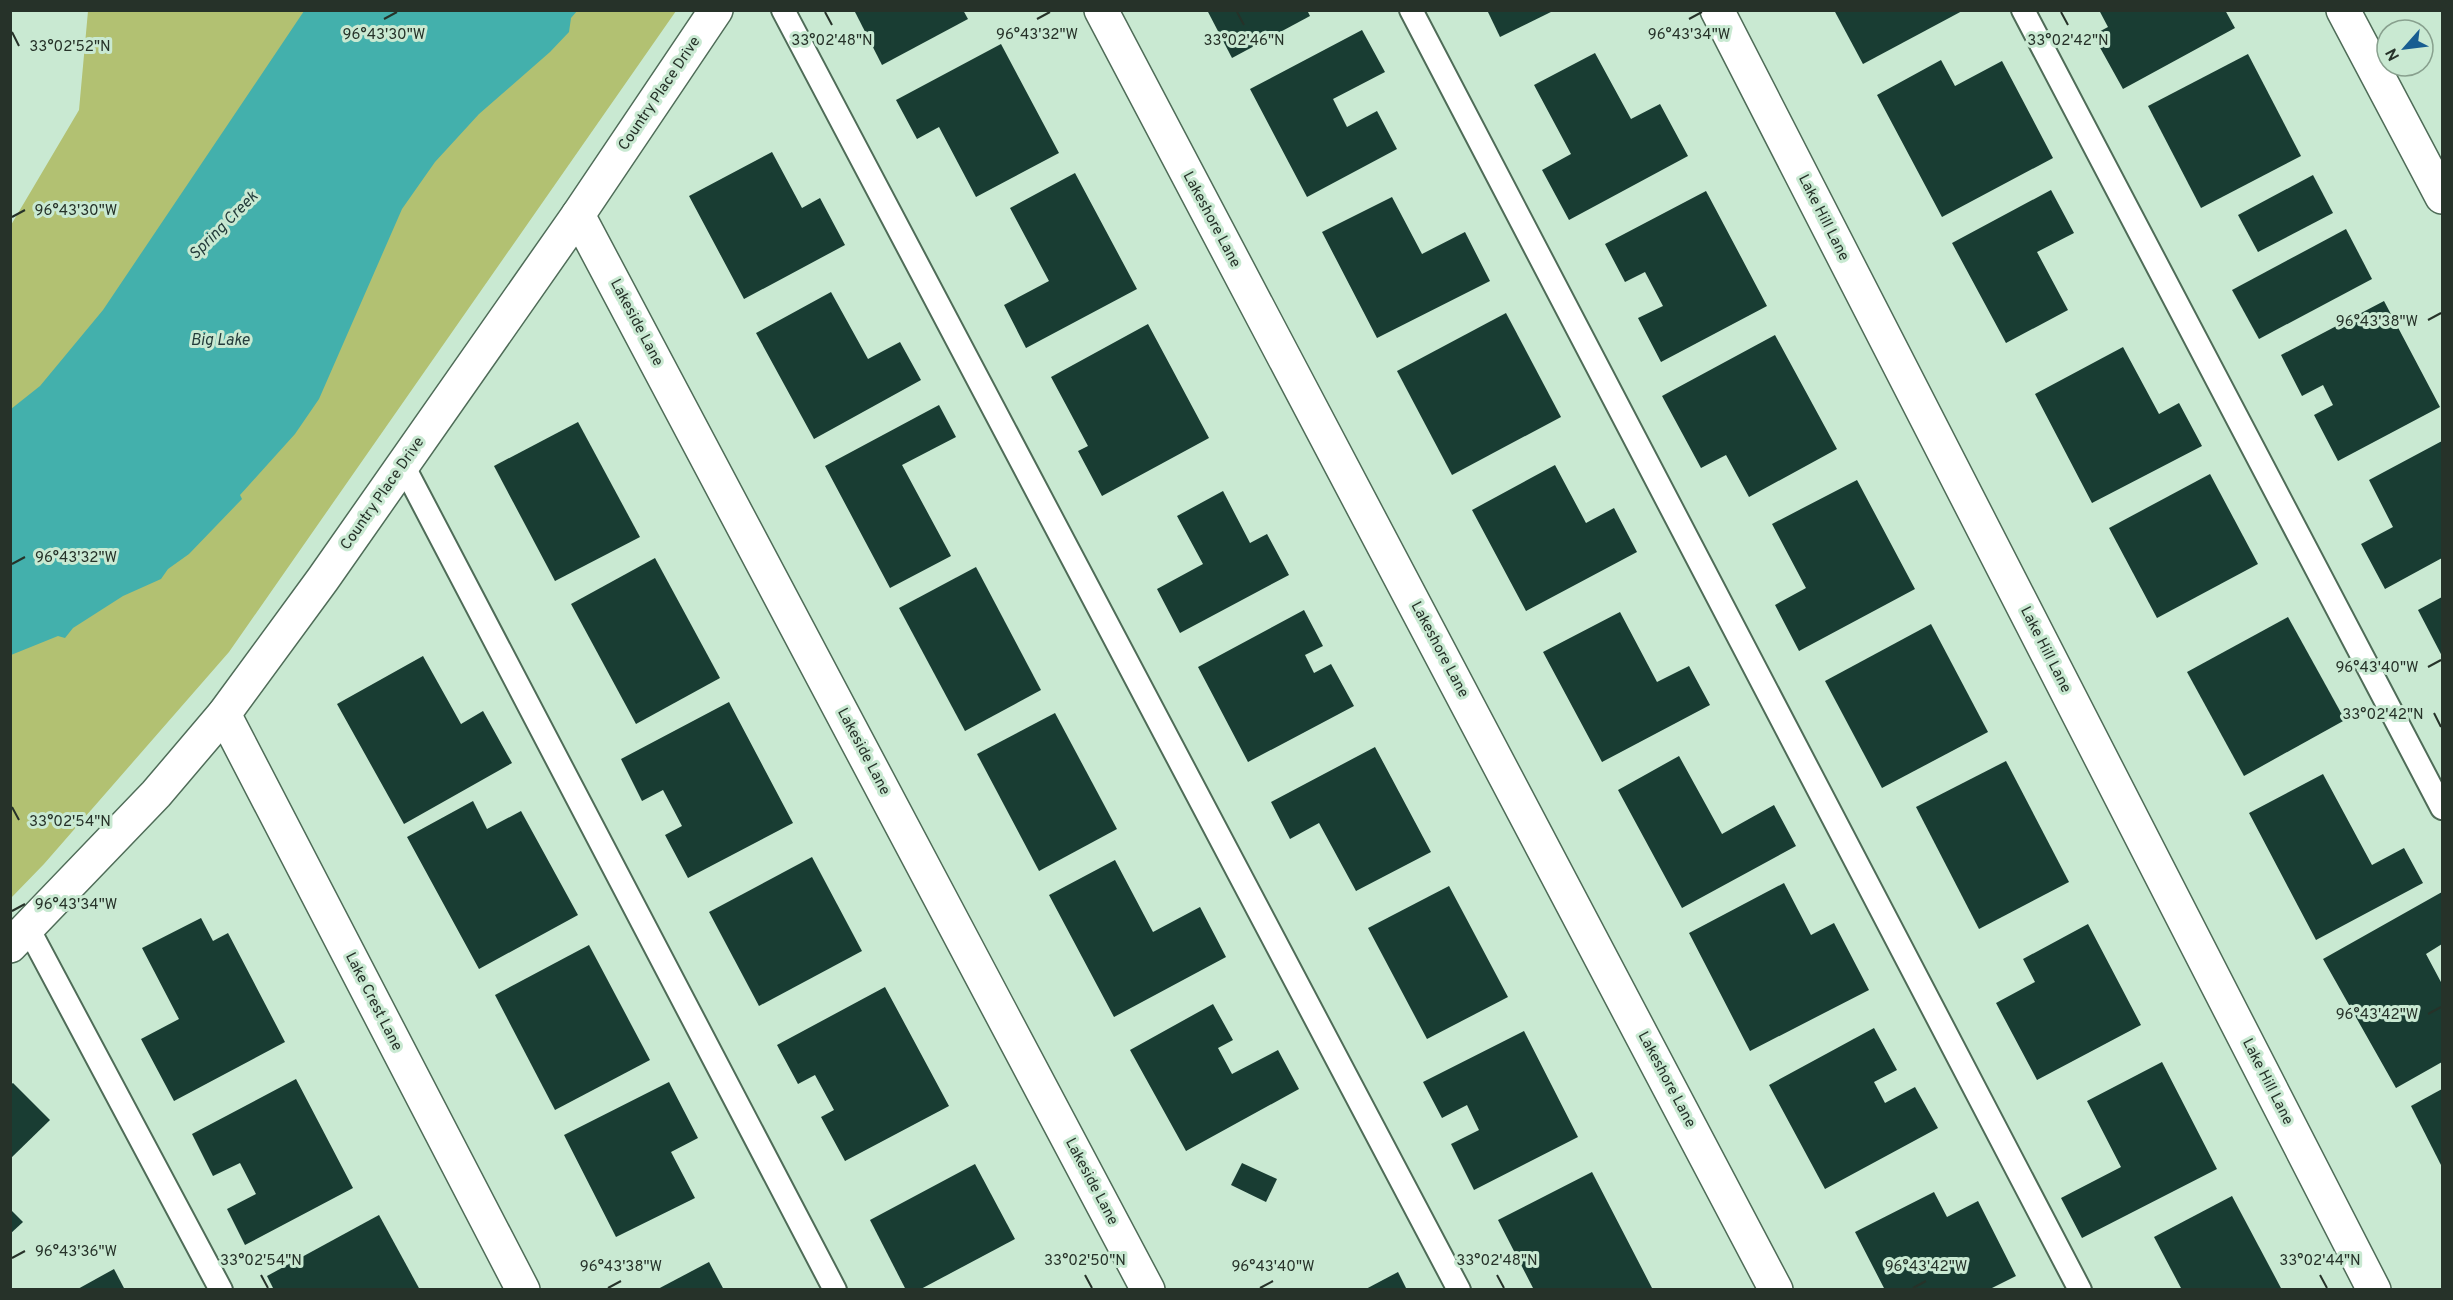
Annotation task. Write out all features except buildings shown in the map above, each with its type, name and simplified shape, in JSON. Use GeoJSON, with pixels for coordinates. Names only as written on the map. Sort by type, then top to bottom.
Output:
{"type":"FeatureCollection","features":[{"type":"Feature","properties":{"kind":"street","name":"Country Place Drive"},"geometry":{"type":"LineString","coordinates":[[20,937],[156,794],[224,714],[403,465],[578,215],[716,10]]}},
{"type":"Feature","properties":{"kind":"street","name":"Lakeshore Lane"},"geometry":{"type":"LineString","coordinates":[[1101,10],[1776,1290]]}},
{"type":"Feature","properties":{"kind":"street","name":"Lake Hill Lane"},"geometry":{"type":"LineString","coordinates":[[1717,10],[2374,1290]]}},
{"type":"Feature","properties":{"kind":"street"},"geometry":{"type":"LineString","coordinates":[[2343,10],[2442,197]]}},
{"type":"Feature","properties":{"kind":"street","name":"Lakeside Lane"},"geometry":{"type":"LineString","coordinates":[[578,215],[1148,1290]]}},
{"type":"Feature","properties":{"kind":"street","name":"Lake Crest Lane"},"geometry":{"type":"LineString","coordinates":[[224,714],[523,1290]]}},
{"type":"Feature","properties":{"kind":"lane"},"geometry":{"type":"LineString","coordinates":[[783,10],[1459,1290]]}},
{"type":"Feature","properties":{"kind":"lane"},"geometry":{"type":"LineString","coordinates":[[1411,10],[2080,1290]]}},
{"type":"Feature","properties":{"kind":"lane"},"geometry":{"type":"LineString","coordinates":[[2023,10],[2442,808]]}},
{"type":"Feature","properties":{"kind":"lane"},"geometry":{"type":"LineString","coordinates":[[403,465],[835,1290]]}},
{"type":"Feature","properties":{"kind":"lane"},"geometry":{"type":"LineString","coordinates":[[20,937],[221,1290]]}},
{"type":"Feature","properties":{"kind":"green space"},"geometry":{"type":"Polygon","coordinates":[[[88,11],[676,11],[229,652],[44,864],[11,898],[11,225],[79,110],[88,11]]]}},
{"type":"Feature","properties":{"kind":"water","name":"Big Lake"},"geometry":{"type":"Polygon","coordinates":[[[304,11],[577,11],[571,18],[569,32],[550,52],[479,114],[435,162],[402,209],[319,399],[295,434],[240,495],[242,499],[189,554],[168,569],[161,579],[123,596],[73,628],[65,638],[58,636],[11,655],[11,409],[40,386],[103,310],[304,11]]]}},
{"type":"Feature","properties":{"kind":"water label","name":"Spring Creek"},"geometry":{"type":"Point","coordinates":[224,226]}}]}
